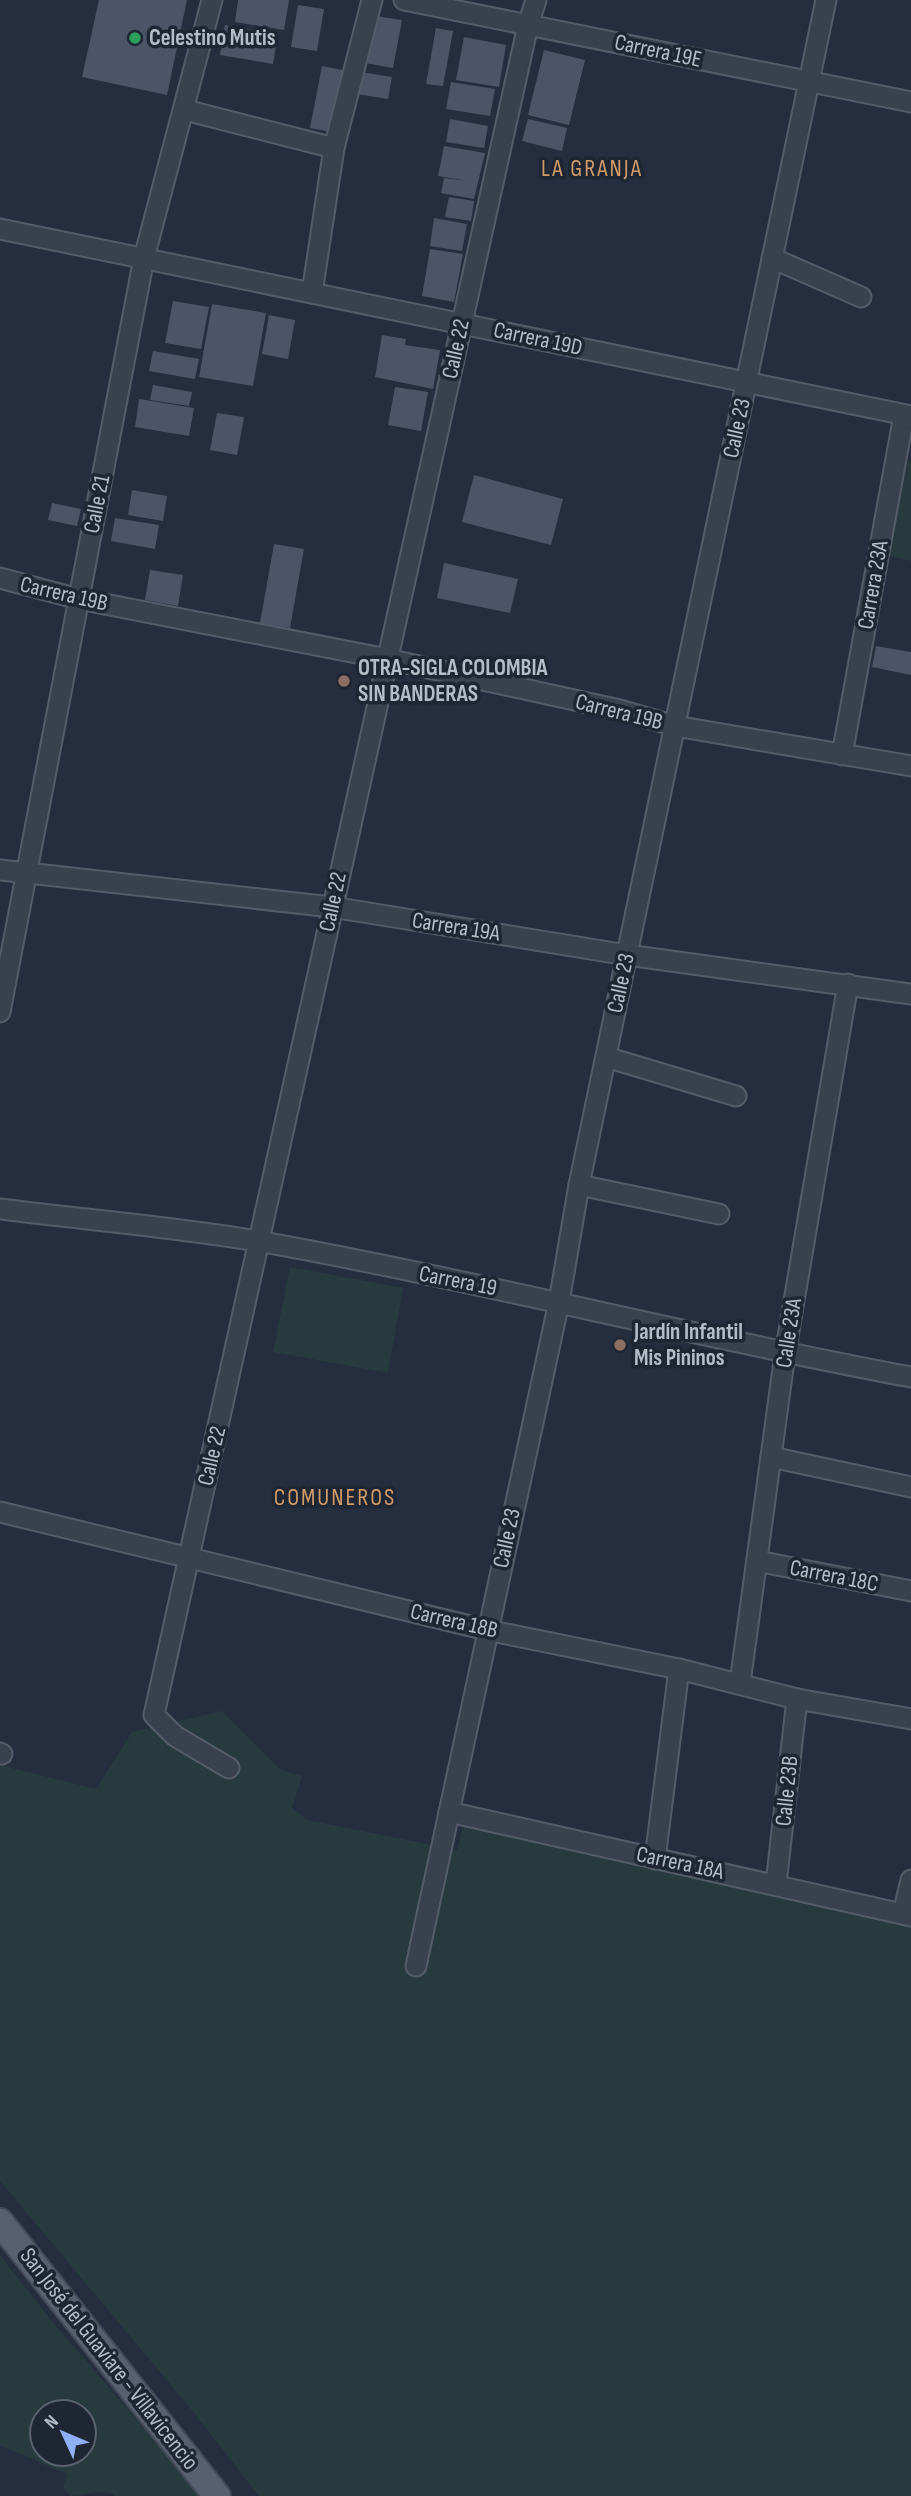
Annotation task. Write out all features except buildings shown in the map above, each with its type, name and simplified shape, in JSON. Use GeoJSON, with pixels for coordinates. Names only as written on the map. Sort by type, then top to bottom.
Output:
{"type":"FeatureCollection","features":[{"type":"Feature","properties":{"kind":"main road","name":"San José del Guaviare - Villavicencio"},"geometry":{"type":"LineString","coordinates":[[0,2222],[218,2496]]}},
{"type":"Feature","properties":{"kind":"street","name":"Calle 21"},"geometry":{"type":"LineString","coordinates":[[0,1012],[144,258],[212,0]]}},
{"type":"Feature","properties":{"kind":"street"},"geometry":{"type":"LineString","coordinates":[[312,293],[334,148],[372,0]]}},
{"type":"Feature","properties":{"kind":"street","name":"Carrera 19E"},"geometry":{"type":"LineString","coordinates":[[404,0],[911,102]]}},
{"type":"Feature","properties":{"kind":"street","name":"Calle 22"},"geometry":{"type":"LineString","coordinates":[[229,1768],[175,1736],[154,1715],[261,1242],[461,324],[528,24],[536,0]]}},
{"type":"Feature","properties":{"kind":"street","name":"Calle 23"},"geometry":{"type":"LineString","coordinates":[[416,1966],[559,1301],[579,1185],[826,0]]}},
{"type":"Feature","properties":{"kind":"street"},"geometry":{"type":"LineString","coordinates":[[184,110],[334,148]]}},
{"type":"Feature","properties":{"kind":"street","name":"Carrera 19D"},"geometry":{"type":"LineString","coordinates":[[0,229],[907,416]]}},
{"type":"Feature","properties":{"kind":"street"},"geometry":{"type":"LineString","coordinates":[[772,258],[861,297]]}},
{"type":"Feature","properties":{"kind":"street","name":"Carrera 23A"},"geometry":{"type":"LineString","coordinates":[[842,755],[907,416]]}},
{"type":"Feature","properties":{"kind":"street","name":"Carrera 19B"},"geometry":{"type":"LineString","coordinates":[[0,578],[79,598],[387,659],[620,710],[675,726],[911,766]]}},
{"type":"Feature","properties":{"kind":"street","name":"Carrera 19A"},"geometry":{"type":"LineString","coordinates":[[0,870],[332,907],[627,955],[911,994]]}},
{"type":"Feature","properties":{"kind":"street","name":"Calle 23A"},"geometry":{"type":"LineString","coordinates":[[740,1683],[785,1354],[848,984]]}},
{"type":"Feature","properties":{"kind":"street"},"geometry":{"type":"LineString","coordinates":[[606,1058],[736,1096]]}},
{"type":"Feature","properties":{"kind":"street"},"geometry":{"type":"LineString","coordinates":[[579,1185],[719,1214]]}},
{"type":"Feature","properties":{"kind":"street","name":"Carrera 19"},"geometry":{"type":"LineString","coordinates":[[0,1209],[261,1242],[559,1301],[785,1354],[911,1377]]}},
{"type":"Feature","properties":{"kind":"street"},"geometry":{"type":"LineString","coordinates":[[771,1457],[911,1487]]}},
{"type":"Feature","properties":{"kind":"street","name":"Carrera 18B"},"geometry":{"type":"LineString","coordinates":[[0,1512],[487,1630],[679,1669],[797,1699],[911,1719]]}},
{"type":"Feature","properties":{"kind":"street","name":"Carrera 18C"},"geometry":{"type":"LineString","coordinates":[[757,1561],[911,1591]]}},
{"type":"Feature","properties":{"kind":"street"},"geometry":{"type":"LineString","coordinates":[[655,1858],[679,1669]]}},
{"type":"Feature","properties":{"kind":"street","name":"Calle 23B"},"geometry":{"type":"LineString","coordinates":[[776,1884],[797,1699]]}},
{"type":"Feature","properties":{"kind":"street","name":"Carrera 18A"},"geometry":{"type":"LineString","coordinates":[[449,1812],[907,1915]]}},
{"type":"Feature","properties":{"kind":"street"},"geometry":{"type":"LineString","coordinates":[[907,1915],[911,1880]]}},
{"type":"Feature","properties":{"kind":"green space"},"geometry":{"type":"Polygon","coordinates":[[[908,462],[911,462],[911,561],[889,556],[908,462]]]}},
{"type":"Feature","properties":{"kind":"green space"},"geometry":{"type":"Polygon","coordinates":[[[290,1267],[403,1288],[388,1373],[273,1352],[290,1267]]]}},
{"type":"Feature","properties":{"kind":"green space"},"geometry":{"type":"Polygon","coordinates":[[[222,1711],[281,1770],[302,1776],[292,1808],[307,1820],[457,1850],[465,1820],[911,1919],[911,2496],[259,2496],[187,2404],[0,2181],[0,1765],[96,1789],[132,1732],[222,1711]]]}},
{"type":"Feature","properties":{"kind":"green space"},"geometry":{"type":"Polygon","coordinates":[[[0,2255],[56,2326],[202,2496],[116,2496],[100,2492],[71,2496],[63,2488],[67,2474],[53,2468],[98,2468],[98,2398],[28,2398],[28,2457],[0,2445],[0,2255]]]}},
{"type":"Feature","properties":{"kind":"place","name":"Celestino Mutis"},"geometry":{"type":"Point","coordinates":[135,38]}},
{"type":"Feature","properties":{"kind":"place","name":"OTRA-SIGLA COLOMBIA SIN BANDERAS"},"geometry":{"type":"Point","coordinates":[344,681]}},
{"type":"Feature","properties":{"kind":"place","name":"Jardín Infantil Mis Pininos"},"geometry":{"type":"Point","coordinates":[620,1345]}},
{"type":"Feature","properties":{"kind":"district","name":"LA GRANJA"},"geometry":{"type":"Point","coordinates":[592,168]}},
{"type":"Feature","properties":{"kind":"district","name":"COMUNEROS"},"geometry":{"type":"Point","coordinates":[335,1497]}}]}
